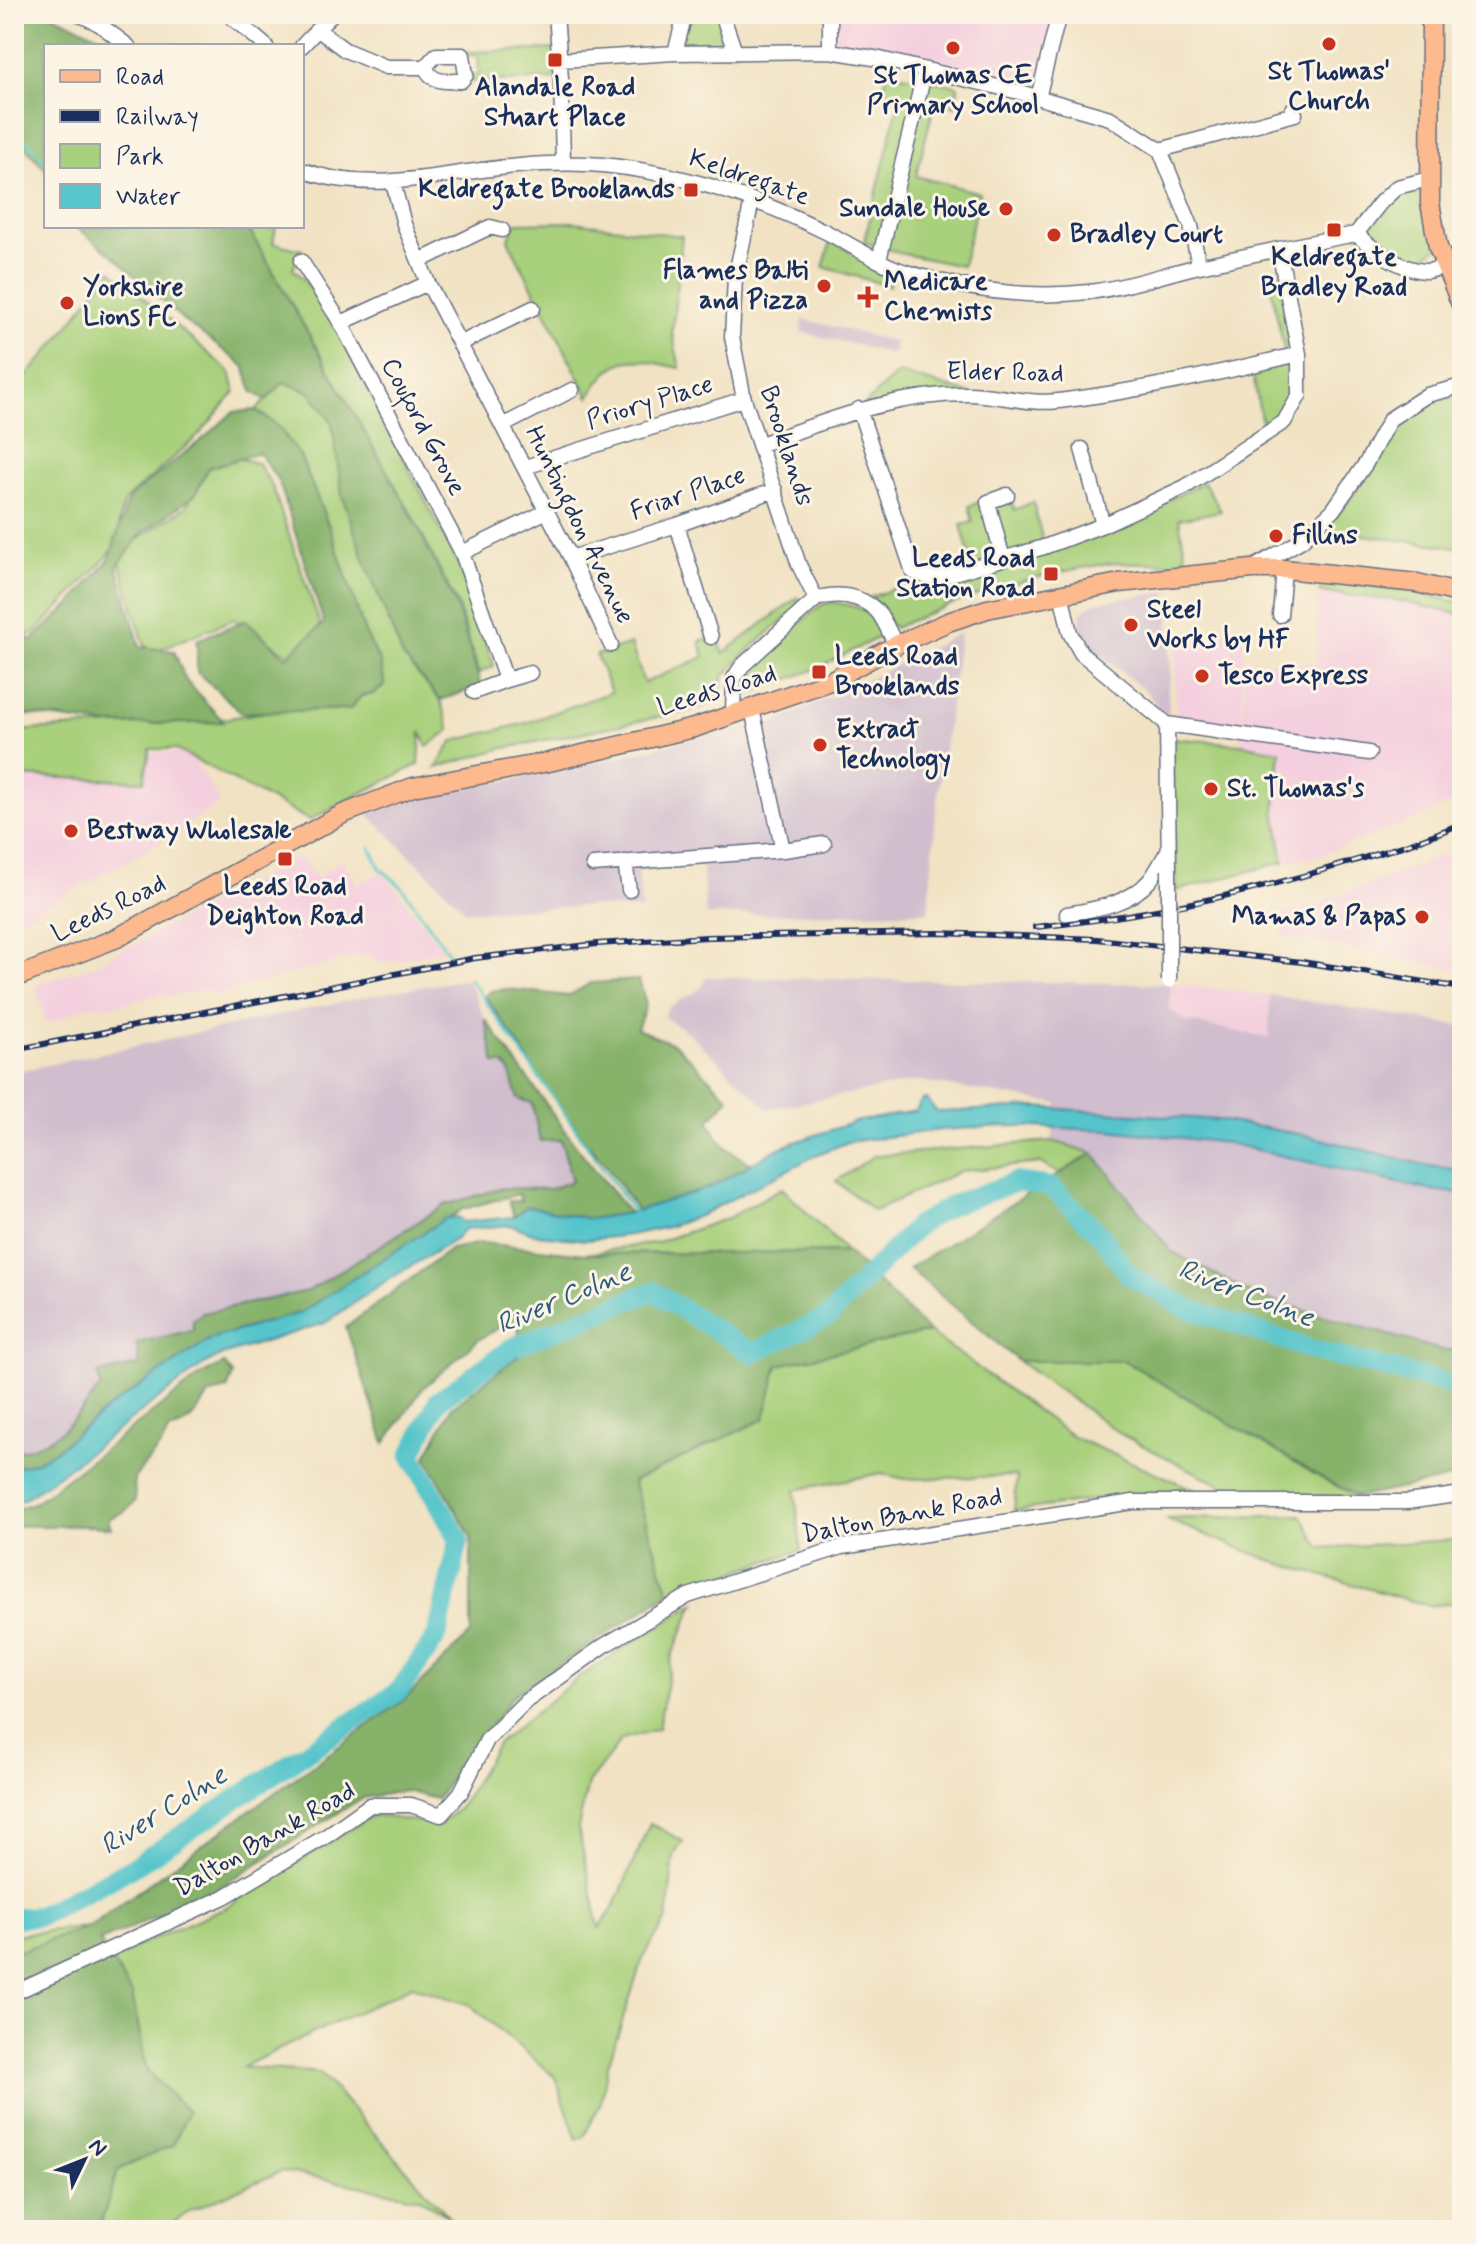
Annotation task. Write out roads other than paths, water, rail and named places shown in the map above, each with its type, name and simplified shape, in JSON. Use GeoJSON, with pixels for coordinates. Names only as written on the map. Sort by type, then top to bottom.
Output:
{"type":"FeatureCollection","features":[{"type":"Feature","properties":{"kind":"main road"},"geometry":{"type":"LineString","coordinates":[[1431,14],[1430,203],[1438,247],[1460,300]]}},
{"type":"Feature","properties":{"kind":"main road","name":"Leeds Road"},"geometry":{"type":"LineString","coordinates":[[14,978],[117,938],[343,814],[413,787],[549,762],[694,728],[830,681],[896,645],[987,609],[1061,593],[1169,577],[1252,569],[1284,569],[1417,583],[1462,594]]}},
{"type":"Feature","properties":{"kind":"street"},"geometry":{"type":"LineString","coordinates":[[79,14],[99,24],[125,44]]}},
{"type":"Feature","properties":{"kind":"street"},"geometry":{"type":"LineString","coordinates":[[228,14],[264,44]]}},
{"type":"Feature","properties":{"kind":"street"},"geometry":{"type":"LineString","coordinates":[[304,44],[332,14]]}},
{"type":"Feature","properties":{"kind":"street"},"geometry":{"type":"LineString","coordinates":[[556,14],[563,162]]}},
{"type":"Feature","properties":{"kind":"street"},"geometry":{"type":"LineString","coordinates":[[675,53],[685,14]]}},
{"type":"Feature","properties":{"kind":"street"},"geometry":{"type":"LineString","coordinates":[[722,14],[735,52]]}},
{"type":"Feature","properties":{"kind":"street"},"geometry":{"type":"LineString","coordinates":[[830,14],[830,51]]}},
{"type":"Feature","properties":{"kind":"street"},"geometry":{"type":"LineString","coordinates":[[1038,98],[1059,14]]}},
{"type":"Feature","properties":{"kind":"street"},"geometry":{"type":"LineString","coordinates":[[317,29],[345,50],[386,67],[425,67]]}},
{"type":"Feature","properties":{"kind":"street"},"geometry":{"type":"LineString","coordinates":[[560,60],[675,53],[830,51],[925,70],[1110,118],[1160,150],[1191,226],[1199,266]]}},
{"type":"Feature","properties":{"kind":"street"},"geometry":{"type":"LineString","coordinates":[[879,260],[925,70]]}},
{"type":"Feature","properties":{"kind":"street"},"geometry":{"type":"LineString","coordinates":[[1160,150],[1295,114]]}},
{"type":"Feature","properties":{"kind":"street","name":"Keldregate"},"geometry":{"type":"LineString","coordinates":[[304,170],[365,182],[393,183],[563,162],[673,176],[752,201],[910,273],[963,287],[1007,293],[1090,292],[1356,234]]}},
{"type":"Feature","properties":{"kind":"street"},"geometry":{"type":"LineString","coordinates":[[1429,179],[1397,187],[1356,234],[1405,266],[1426,271],[1445,266]]}},
{"type":"Feature","properties":{"kind":"street","name":"Huntingdon Avenue"},"geometry":{"type":"LineString","coordinates":[[393,183],[404,224],[428,283],[504,425],[611,645]]}},
{"type":"Feature","properties":{"kind":"street","name":"Brooklands"},"geometry":{"type":"LineString","coordinates":[[752,201],[738,260],[732,337],[744,399],[799,565],[816,599]]}},
{"type":"Feature","properties":{"kind":"street"},"geometry":{"type":"LineString","coordinates":[[419,261],[490,227],[502,230]]}},
{"type":"Feature","properties":{"kind":"street"},"geometry":{"type":"LineString","coordinates":[[859,409],[913,572],[933,579],[1103,525],[1185,487],[1284,422],[1299,396],[1299,354],[1279,249]]}},
{"type":"Feature","properties":{"kind":"street","name":"Couford Grove"},"geometry":{"type":"LineString","coordinates":[[301,261],[341,323],[462,553],[506,680]]}},
{"type":"Feature","properties":{"kind":"street"},"geometry":{"type":"LineString","coordinates":[[341,323],[428,283]]}},
{"type":"Feature","properties":{"kind":"street"},"geometry":{"type":"LineString","coordinates":[[461,343],[533,308]]}},
{"type":"Feature","properties":{"kind":"street","name":"Elder Road"},"geometry":{"type":"LineString","coordinates":[[761,444],[859,409],[897,399],[971,394],[1055,402],[1218,373],[1299,354]]}},
{"type":"Feature","properties":{"kind":"street"},"geometry":{"type":"LineString","coordinates":[[1252,569],[1302,540],[1333,510],[1366,463],[1390,419],[1427,395],[1462,386]]}},
{"type":"Feature","properties":{"kind":"street","name":"Huntingdon Avenue"},"geometry":{"type":"LineString","coordinates":[[504,425],[572,390]]}},
{"type":"Feature","properties":{"kind":"street","name":"Priory Place"},"geometry":{"type":"LineString","coordinates":[[525,467],[744,399]]}},
{"type":"Feature","properties":{"kind":"street"},"geometry":{"type":"LineString","coordinates":[[1082,449],[1103,525]]}},
{"type":"Feature","properties":{"kind":"street","name":"Friar Place"},"geometry":{"type":"LineString","coordinates":[[571,558],[775,490]]}},
{"type":"Feature","properties":{"kind":"street"},"geometry":{"type":"LineString","coordinates":[[1003,559],[981,504],[1007,495]]}},
{"type":"Feature","properties":{"kind":"street"},"geometry":{"type":"LineString","coordinates":[[462,553],[545,512]]}},
{"type":"Feature","properties":{"kind":"street"},"geometry":{"type":"LineString","coordinates":[[677,525],[698,620],[711,637]]}},
{"type":"Feature","properties":{"kind":"street"},"geometry":{"type":"LineString","coordinates":[[1280,615],[1284,569]]}},
{"type":"Feature","properties":{"kind":"street"},"geometry":{"type":"LineString","coordinates":[[1061,593],[1070,633],[1081,653],[1167,724],[1369,753]]}},
{"type":"Feature","properties":{"kind":"street"},"geometry":{"type":"LineString","coordinates":[[733,714],[734,678],[742,666],[816,599],[829,594],[864,602],[877,612],[896,645]]}},
{"type":"Feature","properties":{"kind":"street"},"geometry":{"type":"LineString","coordinates":[[474,692],[530,673]]}},
{"type":"Feature","properties":{"kind":"street"},"geometry":{"type":"LineString","coordinates":[[752,709],[783,850]]}},
{"type":"Feature","properties":{"kind":"street"},"geometry":{"type":"LineString","coordinates":[[1167,724],[1169,981]]}},
{"type":"Feature","properties":{"kind":"street"},"geometry":{"type":"LineString","coordinates":[[593,865],[824,844]]}},
{"type":"Feature","properties":{"kind":"street"},"geometry":{"type":"LineString","coordinates":[[1067,914],[1106,908],[1129,896],[1150,881],[1168,851]]}},
{"type":"Feature","properties":{"kind":"street"},"geometry":{"type":"LineString","coordinates":[[625,862],[629,890]]}},
{"type":"Feature","properties":{"kind":"street","name":"Dalton Bank Road"},"geometry":{"type":"LineString","coordinates":[[14,1993],[224,1897],[328,1835],[370,1805],[411,1805],[441,1815],[461,1792],[487,1740],[526,1701],[605,1645],[688,1596],[842,1547],[1133,1502],[1407,1502],[1462,1494]]}},
{"type":"Feature","properties":{"kind":"water"},"geometry":{"type":"Polygon","coordinates":[[[926,1099],[937,1112],[1035,1107],[1218,1120],[1305,1135],[1429,1166],[1462,1170],[1462,1194],[1425,1189],[1227,1143],[1109,1130],[1007,1126],[940,1130],[848,1142],[818,1154],[699,1216],[668,1227],[586,1240],[538,1235],[511,1225],[464,1229],[456,1239],[378,1286],[325,1323],[222,1355],[202,1366],[48,1483],[14,1502],[14,1468],[37,1462],[56,1450],[115,1403],[212,1338],[300,1313],[446,1218],[458,1217],[463,1222],[514,1217],[527,1206],[590,1219],[629,1213],[709,1188],[781,1147],[854,1122],[916,1111],[921,1101],[926,1099]]]}},
{"type":"Feature","properties":{"kind":"waterway"},"geometry":{"type":"LineString","coordinates":[[14,127],[44,160]]}},
{"type":"Feature","properties":{"kind":"waterway"},"geometry":{"type":"LineString","coordinates":[[370,847],[380,868],[401,886],[453,959]]}},
{"type":"Feature","properties":{"kind":"waterway"},"geometry":{"type":"LineString","coordinates":[[470,979],[636,1215]]}},
{"type":"Feature","properties":{"kind":"waterway","name":"River Colne"},"geometry":{"type":"LineString","coordinates":[[14,1918],[39,1916],[135,1866],[399,1691],[437,1636],[459,1540],[411,1455],[438,1401],[511,1348],[653,1291],[752,1353],[828,1317],[918,1225],[952,1205],[1016,1182],[1051,1187],[1102,1236],[1129,1275],[1189,1309],[1319,1352],[1462,1387]]}},
{"type":"Feature","properties":{"kind":"railway"},"geometry":{"type":"LineString","coordinates":[[1035,927],[1154,911],[1231,895],[1376,854],[1462,823]]}},
{"type":"Feature","properties":{"kind":"railway"},"geometry":{"type":"LineString","coordinates":[[14,1050],[475,958],[597,944],[707,937],[939,933],[1097,939],[1302,962],[1462,988]]}},
{"type":"Feature","properties":{"kind":"place","name":"St Thomas' Church"},"geometry":{"type":"Point","coordinates":[1329,44]}},
{"type":"Feature","properties":{"kind":"place","name":"St Thomas CE Primary School"},"geometry":{"type":"Point","coordinates":[953,48]}},
{"type":"Feature","properties":{"kind":"place","name":"Alandale Road Stuart Place"},"geometry":{"type":"Point","coordinates":[555,60]}},
{"type":"Feature","properties":{"kind":"place","name":"Keldregate Brooklands"},"geometry":{"type":"Point","coordinates":[691,190]}},
{"type":"Feature","properties":{"kind":"place","name":"Sundale House"},"geometry":{"type":"Point","coordinates":[1006,209]}},
{"type":"Feature","properties":{"kind":"place","name":"Keldregate Bradley Road"},"geometry":{"type":"Point","coordinates":[1334,230]}},
{"type":"Feature","properties":{"kind":"place","name":"Bradley Court"},"geometry":{"type":"Point","coordinates":[1054,235]}},
{"type":"Feature","properties":{"kind":"place","name":"Flames Balti and Pizza"},"geometry":{"type":"Point","coordinates":[824,286]}},
{"type":"Feature","properties":{"kind":"place","name":"Medicare Chemists"},"geometry":{"type":"Point","coordinates":[868,297]}},
{"type":"Feature","properties":{"kind":"place","name":"Yorkshire Lions FC"},"geometry":{"type":"Point","coordinates":[67,303]}},
{"type":"Feature","properties":{"kind":"place","name":"Fillins"},"geometry":{"type":"Point","coordinates":[1276,536]}},
{"type":"Feature","properties":{"kind":"place","name":"Leeds Road Station Road"},"geometry":{"type":"Point","coordinates":[1051,574]}},
{"type":"Feature","properties":{"kind":"place","name":"Steel Works by HF"},"geometry":{"type":"Point","coordinates":[1131,625]}},
{"type":"Feature","properties":{"kind":"place","name":"Leeds Road Brooklands"},"geometry":{"type":"Point","coordinates":[819,672]}},
{"type":"Feature","properties":{"kind":"place","name":"Tesco Express"},"geometry":{"type":"Point","coordinates":[1202,676]}},
{"type":"Feature","properties":{"kind":"place","name":"Extract Technology"},"geometry":{"type":"Point","coordinates":[820,745]}},
{"type":"Feature","properties":{"kind":"place","name":"St. Thomas's"},"geometry":{"type":"Point","coordinates":[1211,789]}},
{"type":"Feature","properties":{"kind":"place","name":"Bestway Wholesale"},"geometry":{"type":"Point","coordinates":[71,831]}},
{"type":"Feature","properties":{"kind":"place","name":"Leeds Road Deighton Road"},"geometry":{"type":"Point","coordinates":[285,859]}},
{"type":"Feature","properties":{"kind":"place","name":"Mamas & Papas"},"geometry":{"type":"Point","coordinates":[1422,917]}}]}
